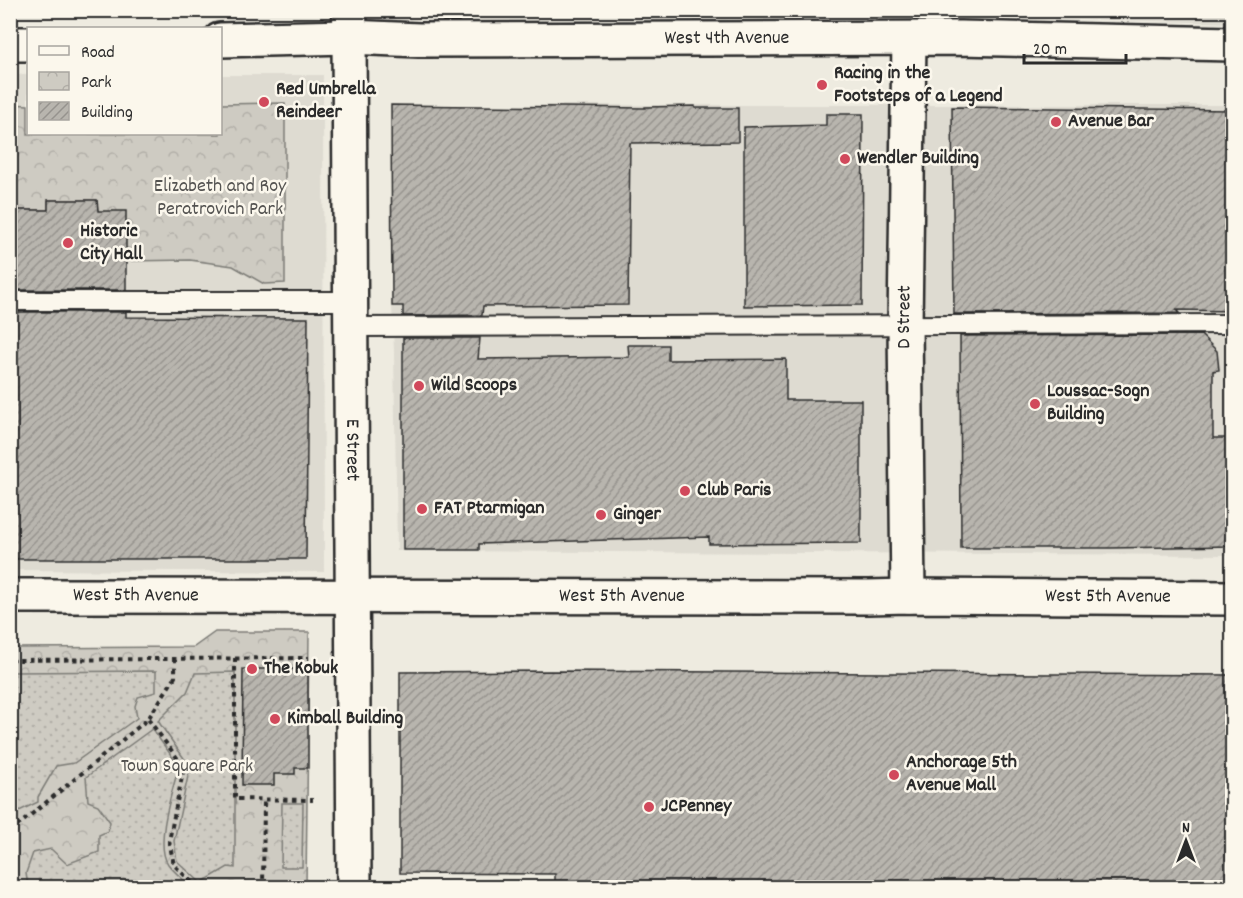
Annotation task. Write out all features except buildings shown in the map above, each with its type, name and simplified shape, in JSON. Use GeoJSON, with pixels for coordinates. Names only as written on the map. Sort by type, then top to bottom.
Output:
{"type":"FeatureCollection","features":[{"type":"Feature","properties":{"kind":"street","name":"West 4th Avenue"},"geometry":{"type":"LineString","coordinates":[[222,40],[350,24],[418,40],[960,38],[1233,44]]}},
{"type":"Feature","properties":{"kind":"street","name":"E Street"},"geometry":{"type":"LineString","coordinates":[[350,24],[354,888]]}},
{"type":"Feature","properties":{"kind":"street","name":"D Street"},"geometry":{"type":"LineString","coordinates":[[908,596],[905,325],[909,39]]}},
{"type":"Feature","properties":{"kind":"street"},"geometry":{"type":"LineString","coordinates":[[10,44],[27,44]]}},
{"type":"Feature","properties":{"kind":"street","name":"West 5th Avenue"},"geometry":{"type":"LineString","coordinates":[[10,596],[1233,598]]}},
{"type":"Feature","properties":{"kind":"lane"},"geometry":{"type":"LineString","coordinates":[[10,301],[352,314],[873,326],[1233,324]]}},
{"type":"Feature","properties":{"kind":"path"},"geometry":{"type":"LineString","coordinates":[[235,658],[235,799],[313,800]]}},
{"type":"Feature","properties":{"kind":"path"},"geometry":{"type":"LineString","coordinates":[[10,660],[309,658]]}},
{"type":"Feature","properties":{"kind":"path"},"geometry":{"type":"LineString","coordinates":[[10,832],[148,719],[175,677],[175,660]]}},
{"type":"Feature","properties":{"kind":"path"},"geometry":{"type":"LineString","coordinates":[[148,719],[184,767],[169,841],[174,865],[198,888]]}},
{"type":"Feature","properties":{"kind":"path"},"geometry":{"type":"LineString","coordinates":[[263,888],[264,800]]}},
{"type":"Feature","properties":{"kind":"shaded area"},"geometry":{"type":"Polygon","coordinates":[[[757,10],[1232,10],[1232,23],[757,11],[757,10]]]}},
{"type":"Feature","properties":{"kind":"shaded area"},"geometry":{"type":"Polygon","coordinates":[[[11,74],[27,75],[27,135],[222,135],[222,75],[323,75],[324,572],[11,570],[11,74]]]}},
{"type":"Feature","properties":{"kind":"shaded area"},"geometry":{"type":"Polygon","coordinates":[[[391,105],[1232,105],[1232,555],[397,551],[391,105]]]}},
{"type":"Feature","properties":{"kind":"green space","name":"Elizabeth and Roy Peratrovich Park"},"geometry":{"type":"Polygon","coordinates":[[[285,103],[285,283],[264,284],[233,266],[190,260],[126,261],[98,211],[97,200],[48,200],[48,210],[18,210],[18,226],[11,226],[11,104],[27,105],[27,135],[222,135],[222,104],[285,103]]]}},
{"type":"Feature","properties":{"kind":"green space","name":"Town Square Park"},"geometry":{"type":"Polygon","coordinates":[[[215,632],[309,632],[306,887],[11,887],[10,648],[194,647],[215,632]]]}},
{"type":"Feature","properties":{"kind":"green space"},"geometry":{"type":"Polygon","coordinates":[[[156,671],[156,692],[138,697],[135,706],[137,718],[74,763],[56,766],[38,797],[38,802],[15,813],[11,812],[11,672],[156,671]]]}},
{"type":"Feature","properties":{"kind":"green space"},"geometry":{"type":"Polygon","coordinates":[[[235,672],[235,868],[228,867],[201,883],[177,861],[174,841],[190,767],[158,721],[187,692],[195,673],[235,672]]]}},
{"type":"Feature","properties":{"kind":"green space"},"geometry":{"type":"Polygon","coordinates":[[[152,729],[179,766],[166,816],[164,855],[170,867],[191,887],[28,887],[26,873],[33,853],[51,849],[67,864],[99,852],[99,835],[108,831],[110,822],[98,805],[88,801],[86,777],[152,729]]]}},
{"type":"Feature","properties":{"kind":"green space"},"geometry":{"type":"Polygon","coordinates":[[[282,803],[303,803],[302,867],[281,867],[282,803]]]}},
{"type":"Feature","properties":{"kind":"place","name":"Racing in the Footsteps of a Legend"},"geometry":{"type":"Point","coordinates":[822,85]}},
{"type":"Feature","properties":{"kind":"place","name":"Red Umbrella Reindeer"},"geometry":{"type":"Point","coordinates":[264,102]}},
{"type":"Feature","properties":{"kind":"place","name":"Avenue Bar"},"geometry":{"type":"Point","coordinates":[1056,122]}},
{"type":"Feature","properties":{"kind":"place","name":"Wendler Building"},"geometry":{"type":"Point","coordinates":[845,159]}},
{"type":"Feature","properties":{"kind":"place","name":"Historic City Hall"},"geometry":{"type":"Point","coordinates":[68,243]}},
{"type":"Feature","properties":{"kind":"place","name":"Wild Scoops"},"geometry":{"type":"Point","coordinates":[419,386]}},
{"type":"Feature","properties":{"kind":"place","name":"Loussac-Sogn Building"},"geometry":{"type":"Point","coordinates":[1035,404]}},
{"type":"Feature","properties":{"kind":"place","name":"Club Paris"},"geometry":{"type":"Point","coordinates":[685,491]}},
{"type":"Feature","properties":{"kind":"place","name":"FAT Ptarmigan"},"geometry":{"type":"Point","coordinates":[422,509]}},
{"type":"Feature","properties":{"kind":"place","name":"Ginger"},"geometry":{"type":"Point","coordinates":[601,515]}},
{"type":"Feature","properties":{"kind":"place","name":"The Kobuk"},"geometry":{"type":"Point","coordinates":[252,669]}},
{"type":"Feature","properties":{"kind":"place","name":"Kimball Building"},"geometry":{"type":"Point","coordinates":[275,719]}},
{"type":"Feature","properties":{"kind":"place","name":"Anchorage 5th Avenue Mall"},"geometry":{"type":"Point","coordinates":[894,775]}},
{"type":"Feature","properties":{"kind":"place","name":"JCPenney"},"geometry":{"type":"Point","coordinates":[649,807]}}]}
